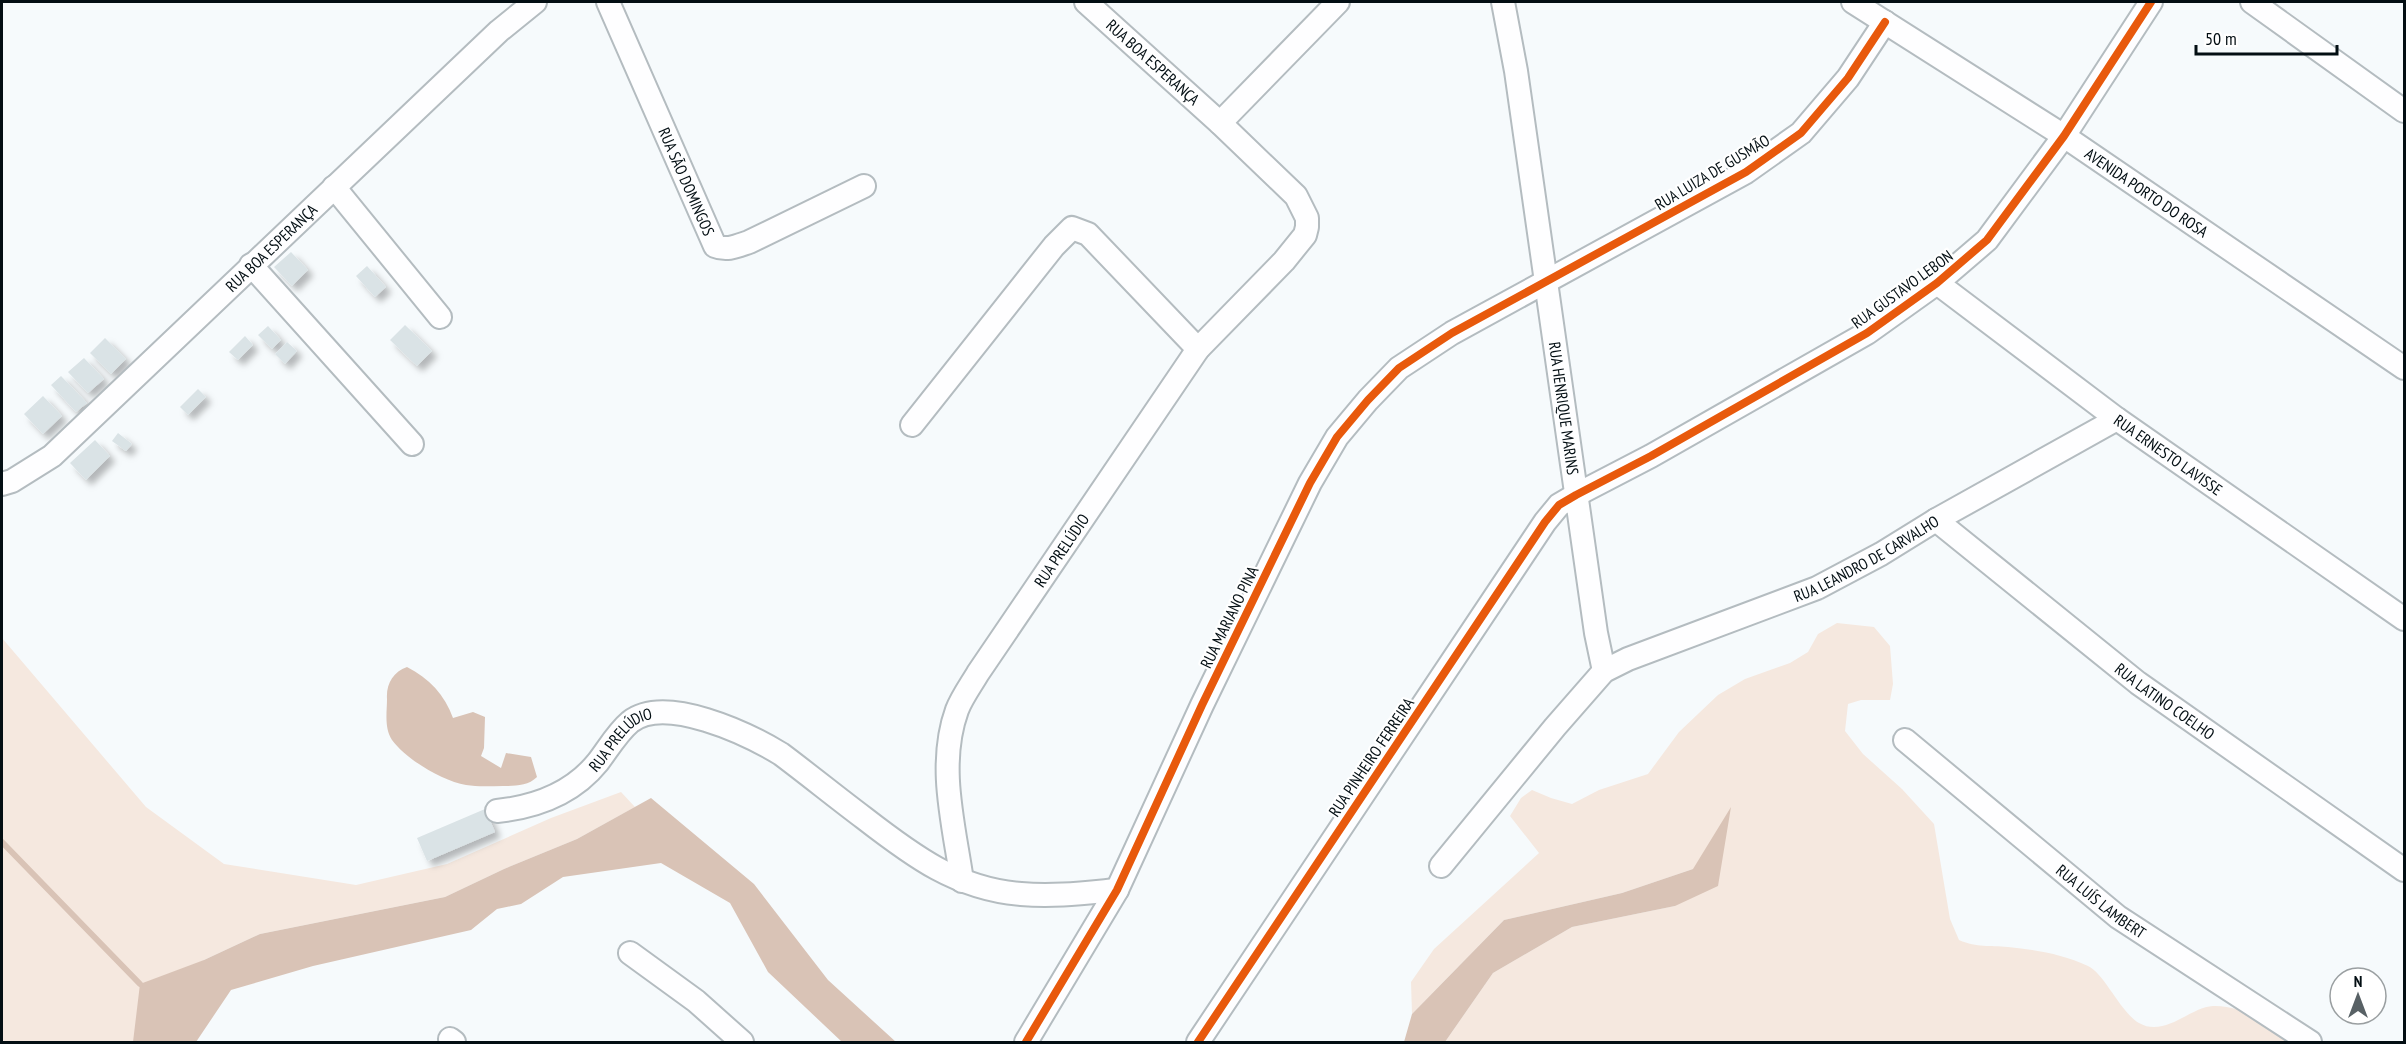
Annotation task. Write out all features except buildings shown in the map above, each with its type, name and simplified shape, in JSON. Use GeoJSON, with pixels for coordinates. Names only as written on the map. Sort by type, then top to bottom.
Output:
{"type":"FeatureCollection","features":[{"type":"Feature","properties":{"kind":"street","name":"RUA BOA ESPERANÇA"},"geometry":{"type":"LineString","coordinates":[[2,484],[12,481],[52,456],[499,31],[535,2]]}},
{"type":"Feature","properties":{"kind":"street","name":"RUA SÃO DOMINGOS"},"geometry":{"type":"LineString","coordinates":[[608,2],[715,246],[722,249],[732,248],[749,242],[864,186]]}},
{"type":"Feature","properties":{"kind":"street","name":"RUA BOA ESPERANÇA"},"geometry":{"type":"LineString","coordinates":[[1086,2],[1220,123],[1296,196],[1307,218],[1305,235],[1284,261]]}},
{"type":"Feature","properties":{"kind":"street"},"geometry":{"type":"LineString","coordinates":[[1220,123],[1338,2]]}},
{"type":"Feature","properties":{"kind":"street","name":"RUA HENRIQUE MARINS"},"geometry":{"type":"LineString","coordinates":[[1503,2],[1516,71],[1596,633],[1604,671]]}},
{"type":"Feature","properties":{"kind":"street","name":"AVENIDA PORTO DO ROSA"},"geometry":{"type":"LineString","coordinates":[[1853,2],[2064,136],[2404,368]]}},
{"type":"Feature","properties":{"kind":"street","name":"RUA GUSTAVO LEBON"},"geometry":{"type":"LineString","coordinates":[[1576,495],[1651,456],[1867,333],[1937,283],[1987,240],[2064,136],[2151,2]]}},
{"type":"Feature","properties":{"kind":"street"},"geometry":{"type":"LineString","coordinates":[[2255,2],[2404,111]]}},
{"type":"Feature","properties":{"kind":"street","name":"RUA LUIZA DE GUSMÃO"},"geometry":{"type":"LineString","coordinates":[[1546,283],[1746,172],[1801,133],[1848,78],[1885,22]]}},
{"type":"Feature","properties":{"kind":"street"},"geometry":{"type":"LineString","coordinates":[[334,187],[440,317]]}},
{"type":"Feature","properties":{"kind":"street"},"geometry":{"type":"LineString","coordinates":[[912,425],[1054,246],[1072,228],[1088,234],[1198,349]]}},
{"type":"Feature","properties":{"kind":"street","name":"RUA PRELÚDIO"},"geometry":{"type":"LineString","coordinates":[[962,881],[947,777],[947,751],[957,708],[978,673],[1198,349],[1284,261]]}},
{"type":"Feature","properties":{"kind":"street"},"geometry":{"type":"LineString","coordinates":[[251,265],[412,444]]}},
{"type":"Feature","properties":{"kind":"street","name":"RUA MARIANO PINA"},"geometry":{"type":"LineString","coordinates":[[1026,1042],[1117,890],[1283,536],[1310,483],[1338,437],[1368,400],[1399,368],[1490,311],[1546,283]]}},
{"type":"Feature","properties":{"kind":"street","name":"RUA ERNESTO LAVISSE"},"geometry":{"type":"LineString","coordinates":[[1937,283],[2116,419],[2404,619]]}},
{"type":"Feature","properties":{"kind":"street","name":"RUA LEANDRO DE CARVALHO"},"geometry":{"type":"LineString","coordinates":[[1604,671],[1628,659],[1817,588],[1881,554],[1936,520],[2116,419]]}},
{"type":"Feature","properties":{"kind":"street","name":"RUA PINHEIRO FERREIRA"},"geometry":{"type":"LineString","coordinates":[[1198,1042],[1545,522],[1559,505],[1576,495]]}},
{"type":"Feature","properties":{"kind":"street","name":"RUA LATINO COELHO"},"geometry":{"type":"LineString","coordinates":[[1936,520],[2138,683],[2404,870]]}},
{"type":"Feature","properties":{"kind":"street"},"geometry":{"type":"LineString","coordinates":[[1441,866],[1604,671]]}},
{"type":"Feature","properties":{"kind":"street","name":"RUA PRELÚDIO"},"geometry":{"type":"LineString","coordinates":[[497,811],[543,802],[563,791],[596,765],[629,723],[653,713],[672,713],[710,722],[758,740],[781,754],[929,866],[962,881],[991,890],[1054,896],[1117,890]]}},
{"type":"Feature","properties":{"kind":"street","name":"RUA LUÍS LAMBERT"},"geometry":{"type":"LineString","coordinates":[[1905,740],[2118,917],[2310,1042]]}},
{"type":"Feature","properties":{"kind":"street"},"geometry":{"type":"LineString","coordinates":[[630,953],[696,1001],[742,1042]]}},
{"type":"Feature","properties":{"kind":"shaded area"},"geometry":{"type":"Polygon","coordinates":[[[1837,623],[1874,627],[1890,646],[1893,684],[1890,700],[1861,700],[1848,704],[1845,731],[1863,754],[1902,789],[1934,824],[1950,919],[1959,940],[1978,945],[2049,953],[2088,966],[2100,976],[2132,1018],[2149,1027],[2168,1024],[2204,1008],[2224,1007],[2245,1012],[2289,1042],[1445,1042],[1493,973],[1572,927],[1675,906],[1693,869],[1622,893],[1504,920],[1412,1014],[1411,982],[1434,949],[1539,853],[1510,816],[1521,798],[1532,790],[1572,804],[1599,790],[1648,774],[1679,732],[1718,695],[1745,679],[1790,663],[1808,652],[1818,634],[1837,623]]]}},
{"type":"Feature","properties":{"kind":"shaded area"},"geometry":{"type":"Polygon","coordinates":[[[2,638],[146,807],[224,864],[356,885],[447,864],[551,818],[621,792],[635,807],[577,839],[504,869],[445,897],[260,934],[204,960],[133,1042],[2,1042],[2,638]]]}},
{"type":"Feature","properties":{"kind":"shaded area"},"geometry":{"type":"Polygon","coordinates":[[[407,667],[422,676],[435,688],[446,702],[453,718],[473,712],[485,717],[484,748],[481,756],[501,768],[506,753],[531,757],[537,777],[517,786],[466,785],[446,779],[415,762],[392,740],[386,715],[389,684],[394,675],[407,667]]]}},
{"type":"Feature","properties":{"kind":"shaded area"},"geometry":{"type":"Polygon","coordinates":[[[651,798],[754,884],[828,980],[896,1042],[842,1042],[768,972],[730,903],[661,863],[563,877],[521,904],[497,909],[471,930],[313,966],[231,990],[196,1042],[133,1042],[140,984],[204,960],[260,934],[445,897],[504,869],[577,839],[651,798]]]}},
{"type":"Feature","properties":{"kind":"shaded area"},"geometry":{"type":"Polygon","coordinates":[[[1731,807],[1718,886],[1675,906],[1572,927],[1493,973],[1445,1042],[1404,1042],[1412,1014],[1504,920],[1622,893],[1693,869],[1731,807]]]}},
{"type":"Feature","properties":{"kind":"waterway"},"geometry":{"type":"LineString","coordinates":[[2,842],[140,984]]}},
{"type":"Feature","properties":{"kind":"cycle path"},"geometry":{"type":"LineString","coordinates":[[1198,1042],[1545,522],[1559,505],[1651,456],[1867,333],[1937,283],[1987,240],[2064,136],[2151,2]]}},
{"type":"Feature","properties":{"kind":"cycle path"},"geometry":{"type":"LineString","coordinates":[[1026,1042],[1117,890],[1202,705],[1310,483],[1337,437],[1368,400],[1399,368],[1452,333],[1746,172],[1801,133],[1848,78],[1885,22]]}}]}
